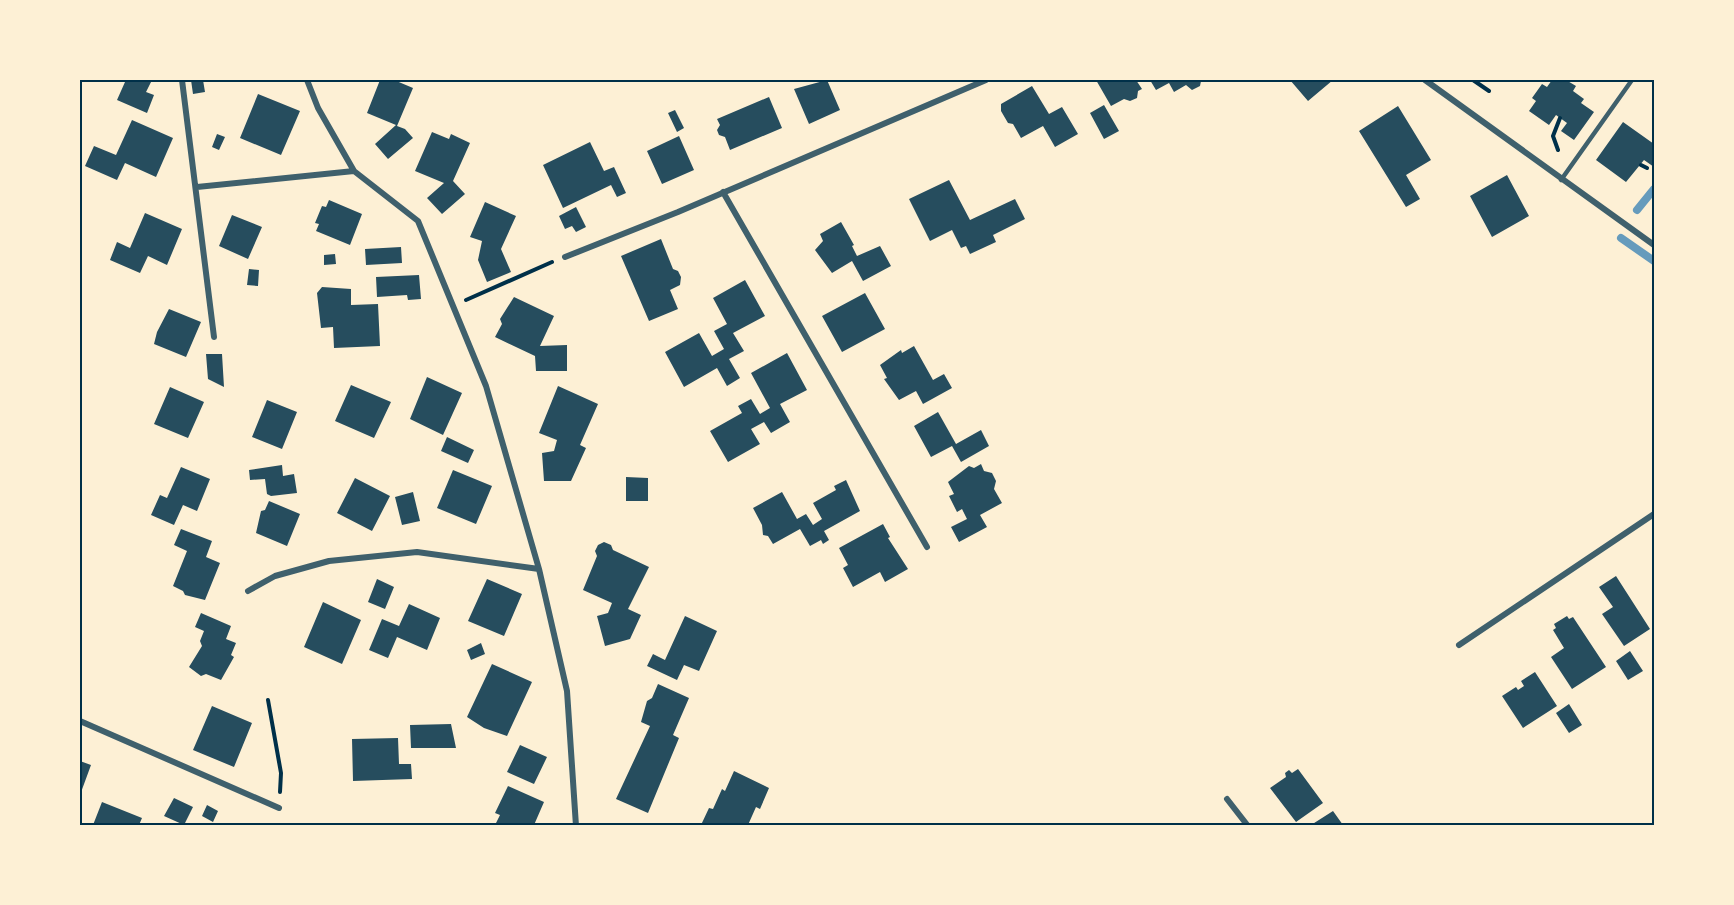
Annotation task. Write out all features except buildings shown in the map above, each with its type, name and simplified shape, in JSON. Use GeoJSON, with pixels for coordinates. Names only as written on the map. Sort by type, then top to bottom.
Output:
{"type":"FeatureCollection","features":[{"type":"Feature","properties":{"kind":"street"},"geometry":{"type":"LineString","coordinates":[[182,80],[214,337]]}},
{"type":"Feature","properties":{"kind":"street"},"geometry":{"type":"LineString","coordinates":[[307,80],[318,108],[354,171],[418,221],[486,386],[538,569],[567,691],[576,825]]}},
{"type":"Feature","properties":{"kind":"street"},"geometry":{"type":"LineString","coordinates":[[565,257],[986,80]]}},
{"type":"Feature","properties":{"kind":"street"},"geometry":{"type":"LineString","coordinates":[[1425,80],[1654,245]]}},
{"type":"Feature","properties":{"kind":"street"},"geometry":{"type":"LineString","coordinates":[[197,187],[354,171]]}},
{"type":"Feature","properties":{"kind":"street"},"geometry":{"type":"LineString","coordinates":[[723,192],[927,547]]}},
{"type":"Feature","properties":{"kind":"street"},"geometry":{"type":"LineString","coordinates":[[1459,645],[1654,514]]}},
{"type":"Feature","properties":{"kind":"street"},"geometry":{"type":"LineString","coordinates":[[248,591],[275,576],[329,561],[417,552],[538,569]]}},
{"type":"Feature","properties":{"kind":"street"},"geometry":{"type":"LineString","coordinates":[[80,721],[279,808]]}},
{"type":"Feature","properties":{"kind":"street"},"geometry":{"type":"LineString","coordinates":[[1227,799],[1248,825]]}},
{"type":"Feature","properties":{"kind":"lane"},"geometry":{"type":"LineString","coordinates":[[1561,180],[1632,80]]}},
{"type":"Feature","properties":{"kind":"path"},"geometry":{"type":"LineString","coordinates":[[1473,80],[1489,92]]}},
{"type":"Feature","properties":{"kind":"path"},"geometry":{"type":"LineString","coordinates":[[1558,150],[1553,136],[1560,118]]}},
{"type":"Feature","properties":{"kind":"path"},"geometry":{"type":"LineString","coordinates":[[1641,165],[1647,168]]}},
{"type":"Feature","properties":{"kind":"path"},"geometry":{"type":"LineString","coordinates":[[454,305],[565,257]]}},
{"type":"Feature","properties":{"kind":"path"},"geometry":{"type":"LineString","coordinates":[[268,700],[281,773],[279,808]]}},
{"type":"Feature","properties":{"kind":"waterway"},"geometry":{"type":"LineString","coordinates":[[1637,210],[1654,189]]}},
{"type":"Feature","properties":{"kind":"waterway"},"geometry":{"type":"LineString","coordinates":[[1621,238],[1654,261]]}}]}
